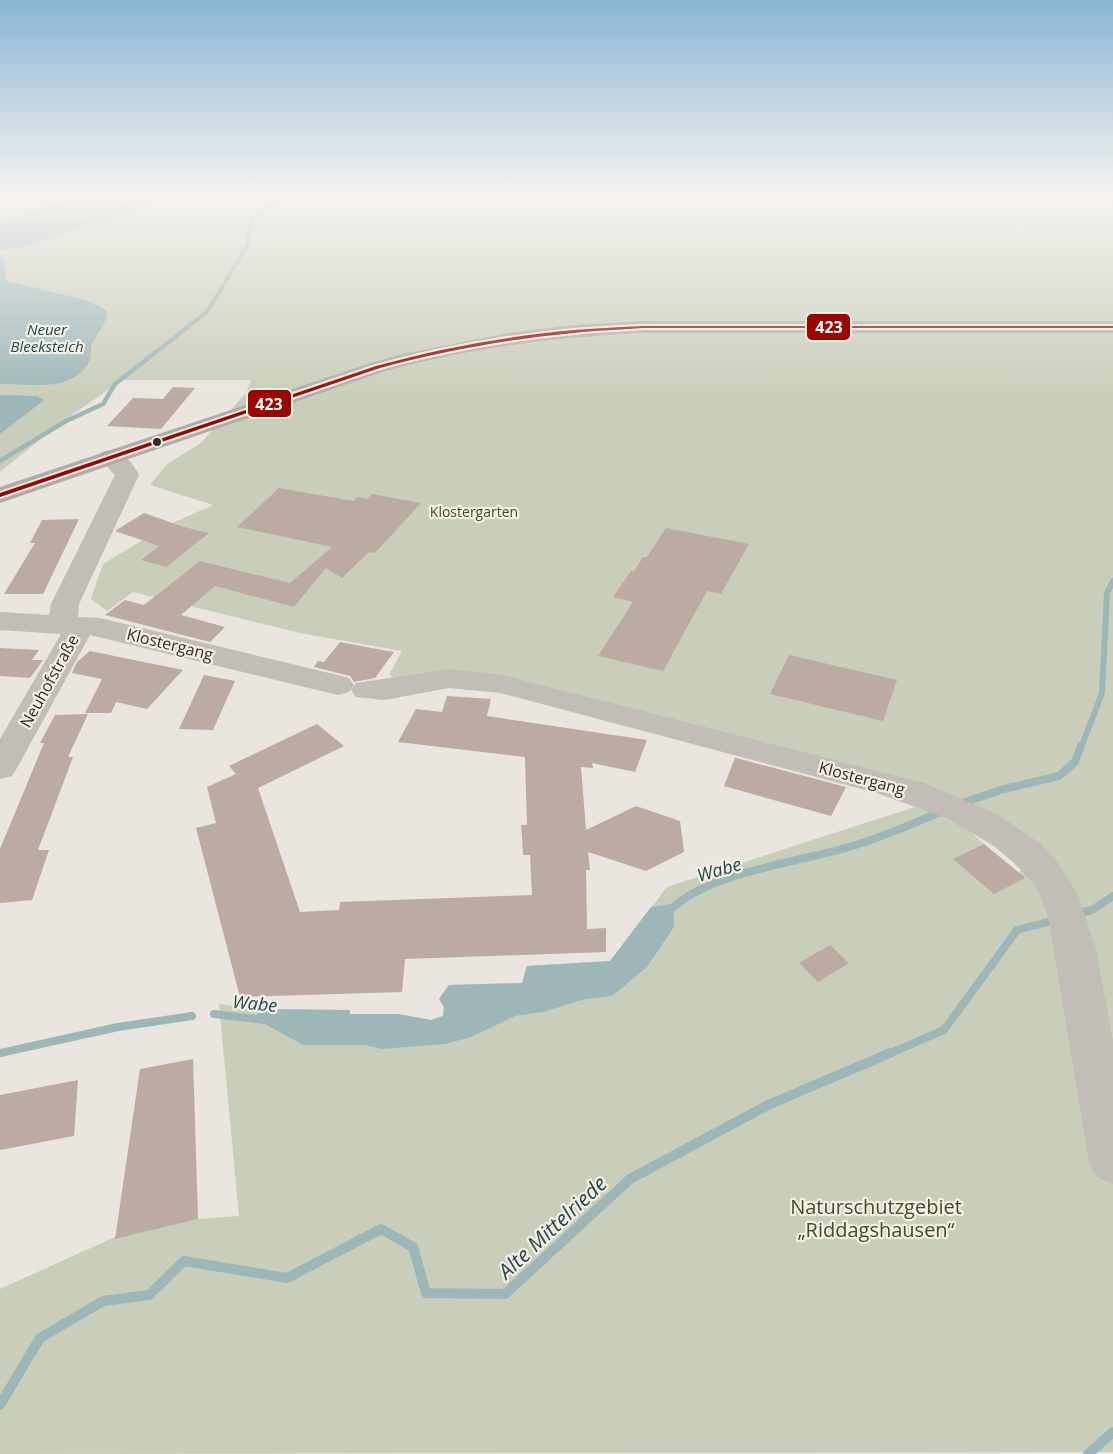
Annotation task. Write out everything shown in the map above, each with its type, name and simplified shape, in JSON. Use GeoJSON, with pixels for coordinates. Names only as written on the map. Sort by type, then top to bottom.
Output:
{"type":"FeatureCollection","features":[{"type":"Feature","properties":{"kind":"main road"},"geometry":{"type":"LineString","coordinates":[[0,495],[386,365],[452,348],[529,335],[659,327],[1113,327]]}},
{"type":"Feature","properties":{"kind":"street","name":"Neuhofstraße"},"geometry":{"type":"LineString","coordinates":[[0,768],[68,650],[71,624],[65,604],[127,475],[122,466],[110,457]]}},
{"type":"Feature","properties":{"kind":"street","name":"Klostergang"},"geometry":{"type":"LineString","coordinates":[[0,621],[100,627],[352,687],[383,691],[434,680],[471,680],[494,683],[887,784],[956,809],[1022,850],[1045,874],[1059,895],[1073,939],[1113,1162]]}},
{"type":"Feature","properties":{"kind":"green space"},"geometry":{"type":"Polygon","coordinates":[[[0,261],[1113,261],[1113,1452],[0,1454],[0,1289],[148,1222],[118,1238],[198,1219],[239,1216],[219,1004],[258,1009],[350,1010],[350,1014],[398,1014],[431,1020],[443,1016],[444,1007],[439,999],[449,985],[522,983],[527,966],[610,961],[667,887],[918,806],[963,826],[1019,873],[1024,864],[930,786],[507,678],[395,678],[389,675],[402,651],[300,633],[133,592],[107,611],[91,599],[103,564],[164,527],[213,505],[150,485],[167,464],[201,443],[246,393],[251,380],[122,380],[59,424],[0,472],[0,261]]]}},
{"type":"Feature","properties":{"kind":"water","name":"Neuer Bleeksteich"},"geometry":{"type":"Polygon","coordinates":[[[0,261],[4,261],[6,281],[89,301],[107,311],[103,325],[92,344],[89,362],[71,379],[49,385],[0,384],[0,261]]]}},
{"type":"Feature","properties":{"kind":"water","name":"Neuer Bleeksteich"},"geometry":{"type":"Polygon","coordinates":[[[0,395],[36,396],[43,401],[0,434],[0,395]]]}},
{"type":"Feature","properties":{"kind":"water"},"geometry":{"type":"Polygon","coordinates":[[[673,904],[674,927],[647,967],[612,996],[585,999],[543,1012],[515,1016],[471,1037],[445,1044],[381,1049],[366,1045],[303,1045],[256,1019],[258,1009],[350,1010],[350,1014],[398,1014],[431,1020],[443,1016],[444,1007],[439,999],[449,985],[522,983],[527,966],[610,961],[651,907],[673,904]]]}},
{"type":"Feature","properties":{"kind":"building"},"geometry":{"type":"Polygon","coordinates":[[[173,387],[195,388],[161,429],[107,426],[133,398],[163,399],[173,387]]]}},
{"type":"Feature","properties":{"kind":"building"},"geometry":{"type":"Polygon","coordinates":[[[279,488],[353,501],[357,497],[367,499],[372,494],[421,503],[375,553],[369,552],[342,578],[326,568],[294,607],[215,586],[181,615],[225,627],[210,642],[105,615],[125,600],[144,605],[200,561],[290,583],[332,547],[237,527],[279,488]]]}},
{"type":"Feature","properties":{"kind":"building"},"geometry":{"type":"Polygon","coordinates":[[[144,513],[209,533],[166,567],[141,560],[159,546],[115,531],[144,513]]]}},
{"type":"Feature","properties":{"kind":"building"},"geometry":{"type":"Polygon","coordinates":[[[79,519],[43,594],[4,594],[35,543],[30,543],[42,520],[79,519]]]}},
{"type":"Feature","properties":{"kind":"building"},"geometry":{"type":"Polygon","coordinates":[[[666,528],[749,544],[721,594],[707,591],[663,671],[598,656],[633,602],[613,597],[631,571],[634,572],[643,557],[647,557],[666,528]]]}},
{"type":"Feature","properties":{"kind":"building"},"geometry":{"type":"Polygon","coordinates":[[[340,642],[394,652],[375,678],[354,682],[350,676],[314,667],[318,661],[324,662],[340,642]]]}},
{"type":"Feature","properties":{"kind":"building"},"geometry":{"type":"Polygon","coordinates":[[[0,648],[39,650],[32,660],[43,660],[30,678],[0,676],[0,648]]]}},
{"type":"Feature","properties":{"kind":"building"},"geometry":{"type":"Polygon","coordinates":[[[90,651],[183,670],[147,709],[116,702],[111,713],[85,713],[102,679],[72,673],[77,662],[90,651]]]}},
{"type":"Feature","properties":{"kind":"building"},"geometry":{"type":"Polygon","coordinates":[[[789,655],[897,680],[883,721],[770,694],[789,655]]]}},
{"type":"Feature","properties":{"kind":"building"},"geometry":{"type":"Polygon","coordinates":[[[204,675],[235,681],[213,730],[179,729],[204,675]]]}},
{"type":"Feature","properties":{"kind":"building"},"geometry":{"type":"Polygon","coordinates":[[[447,696],[491,699],[487,716],[647,740],[635,772],[592,763],[593,768],[581,767],[586,830],[636,806],[680,821],[684,852],[646,871],[588,852],[590,870],[586,870],[587,929],[606,928],[606,952],[405,959],[402,992],[240,997],[196,828],[216,823],[207,787],[236,774],[229,766],[317,724],[344,746],[258,788],[300,912],[339,910],[340,902],[532,895],[530,855],[523,855],[521,825],[527,825],[525,757],[398,742],[416,709],[442,712],[447,696]]]}},
{"type":"Feature","properties":{"kind":"building"},"geometry":{"type":"Polygon","coordinates":[[[88,714],[68,757],[73,757],[38,850],[49,850],[32,900],[0,903],[0,849],[44,743],[40,743],[55,715],[88,714]]]}},
{"type":"Feature","properties":{"kind":"building"},"geometry":{"type":"Polygon","coordinates":[[[735,758],[846,787],[831,816],[724,786],[735,758]]]}},
{"type":"Feature","properties":{"kind":"building"},"geometry":{"type":"Polygon","coordinates":[[[984,844],[1025,878],[994,894],[953,859],[984,844]]]}},
{"type":"Feature","properties":{"kind":"building"},"geometry":{"type":"Polygon","coordinates":[[[830,945],[849,963],[818,982],[799,963],[830,945]]]}},
{"type":"Feature","properties":{"kind":"building"},"geometry":{"type":"Polygon","coordinates":[[[193,1059],[198,1219],[115,1239],[140,1069],[193,1059]]]}},
{"type":"Feature","properties":{"kind":"building"},"geometry":{"type":"Polygon","coordinates":[[[78,1080],[74,1136],[0,1150],[0,1095],[78,1080]]]}},
{"type":"Feature","properties":{"kind":"waterway"},"geometry":{"type":"LineString","coordinates":[[181,332],[207,312],[238,261]]}},
{"type":"Feature","properties":{"kind":"waterway"},"geometry":{"type":"LineString","coordinates":[[0,461],[66,421],[103,404],[115,384],[183,331]]}},
{"type":"Feature","properties":{"kind":"waterway","name":"Wabe"},"geometry":{"type":"LineString","coordinates":[[1081,748],[1102,693],[1107,593],[1113,581]]}},
{"type":"Feature","properties":{"kind":"waterway","name":"Wabe"},"geometry":{"type":"LineString","coordinates":[[959,804],[1004,789],[1059,776],[1075,762],[1081,746]]}},
{"type":"Feature","properties":{"kind":"waterway","name":"Wabe"},"geometry":{"type":"LineString","coordinates":[[669,911],[686,898],[729,878],[861,843],[943,811]]}},
{"type":"Feature","properties":{"kind":"waterway","name":"Alte Mittelriede"},"geometry":{"type":"LineString","coordinates":[[1075,914],[1092,910],[1113,896]]}},
{"type":"Feature","properties":{"kind":"waterway","name":"Alte Mittelriede"},"geometry":{"type":"LineString","coordinates":[[886,1055],[944,1030],[1017,930],[1056,920]]}},
{"type":"Feature","properties":{"kind":"waterway","name":"Wabe"},"geometry":{"type":"LineString","coordinates":[[214,1014],[264,1020]]}},
{"type":"Feature","properties":{"kind":"waterway","name":"Wabe"},"geometry":{"type":"LineString","coordinates":[[0,1053],[118,1027],[192,1016]]}},
{"type":"Feature","properties":{"kind":"waterway","name":"Alte Mittelriede"},"geometry":{"type":"LineString","coordinates":[[0,1405],[40,1338],[103,1301],[149,1295],[184,1261],[287,1278],[381,1229],[413,1247],[426,1293],[505,1294],[630,1179],[768,1105],[890,1053]]}},
{"type":"Feature","properties":{"kind":"waterway"},"geometry":{"type":"LineString","coordinates":[[1088,1454],[1113,1432]]}},
{"type":"Feature","properties":{"kind":"transit line","name":"423"},"geometry":{"type":"LineString","coordinates":[[0,495],[378,367],[411,358],[509,339],[576,331],[643,327],[1113,327]]}},
{"type":"Feature","properties":{"kind":"park label","name":"Klostergarten"},"geometry":{"type":"Point","coordinates":[474,511]}},
{"type":"Feature","properties":{"kind":"park label","name":"Naturschutzgebiet „Riddagshausen“"},"geometry":{"type":"Point","coordinates":[876,1218]}}]}
